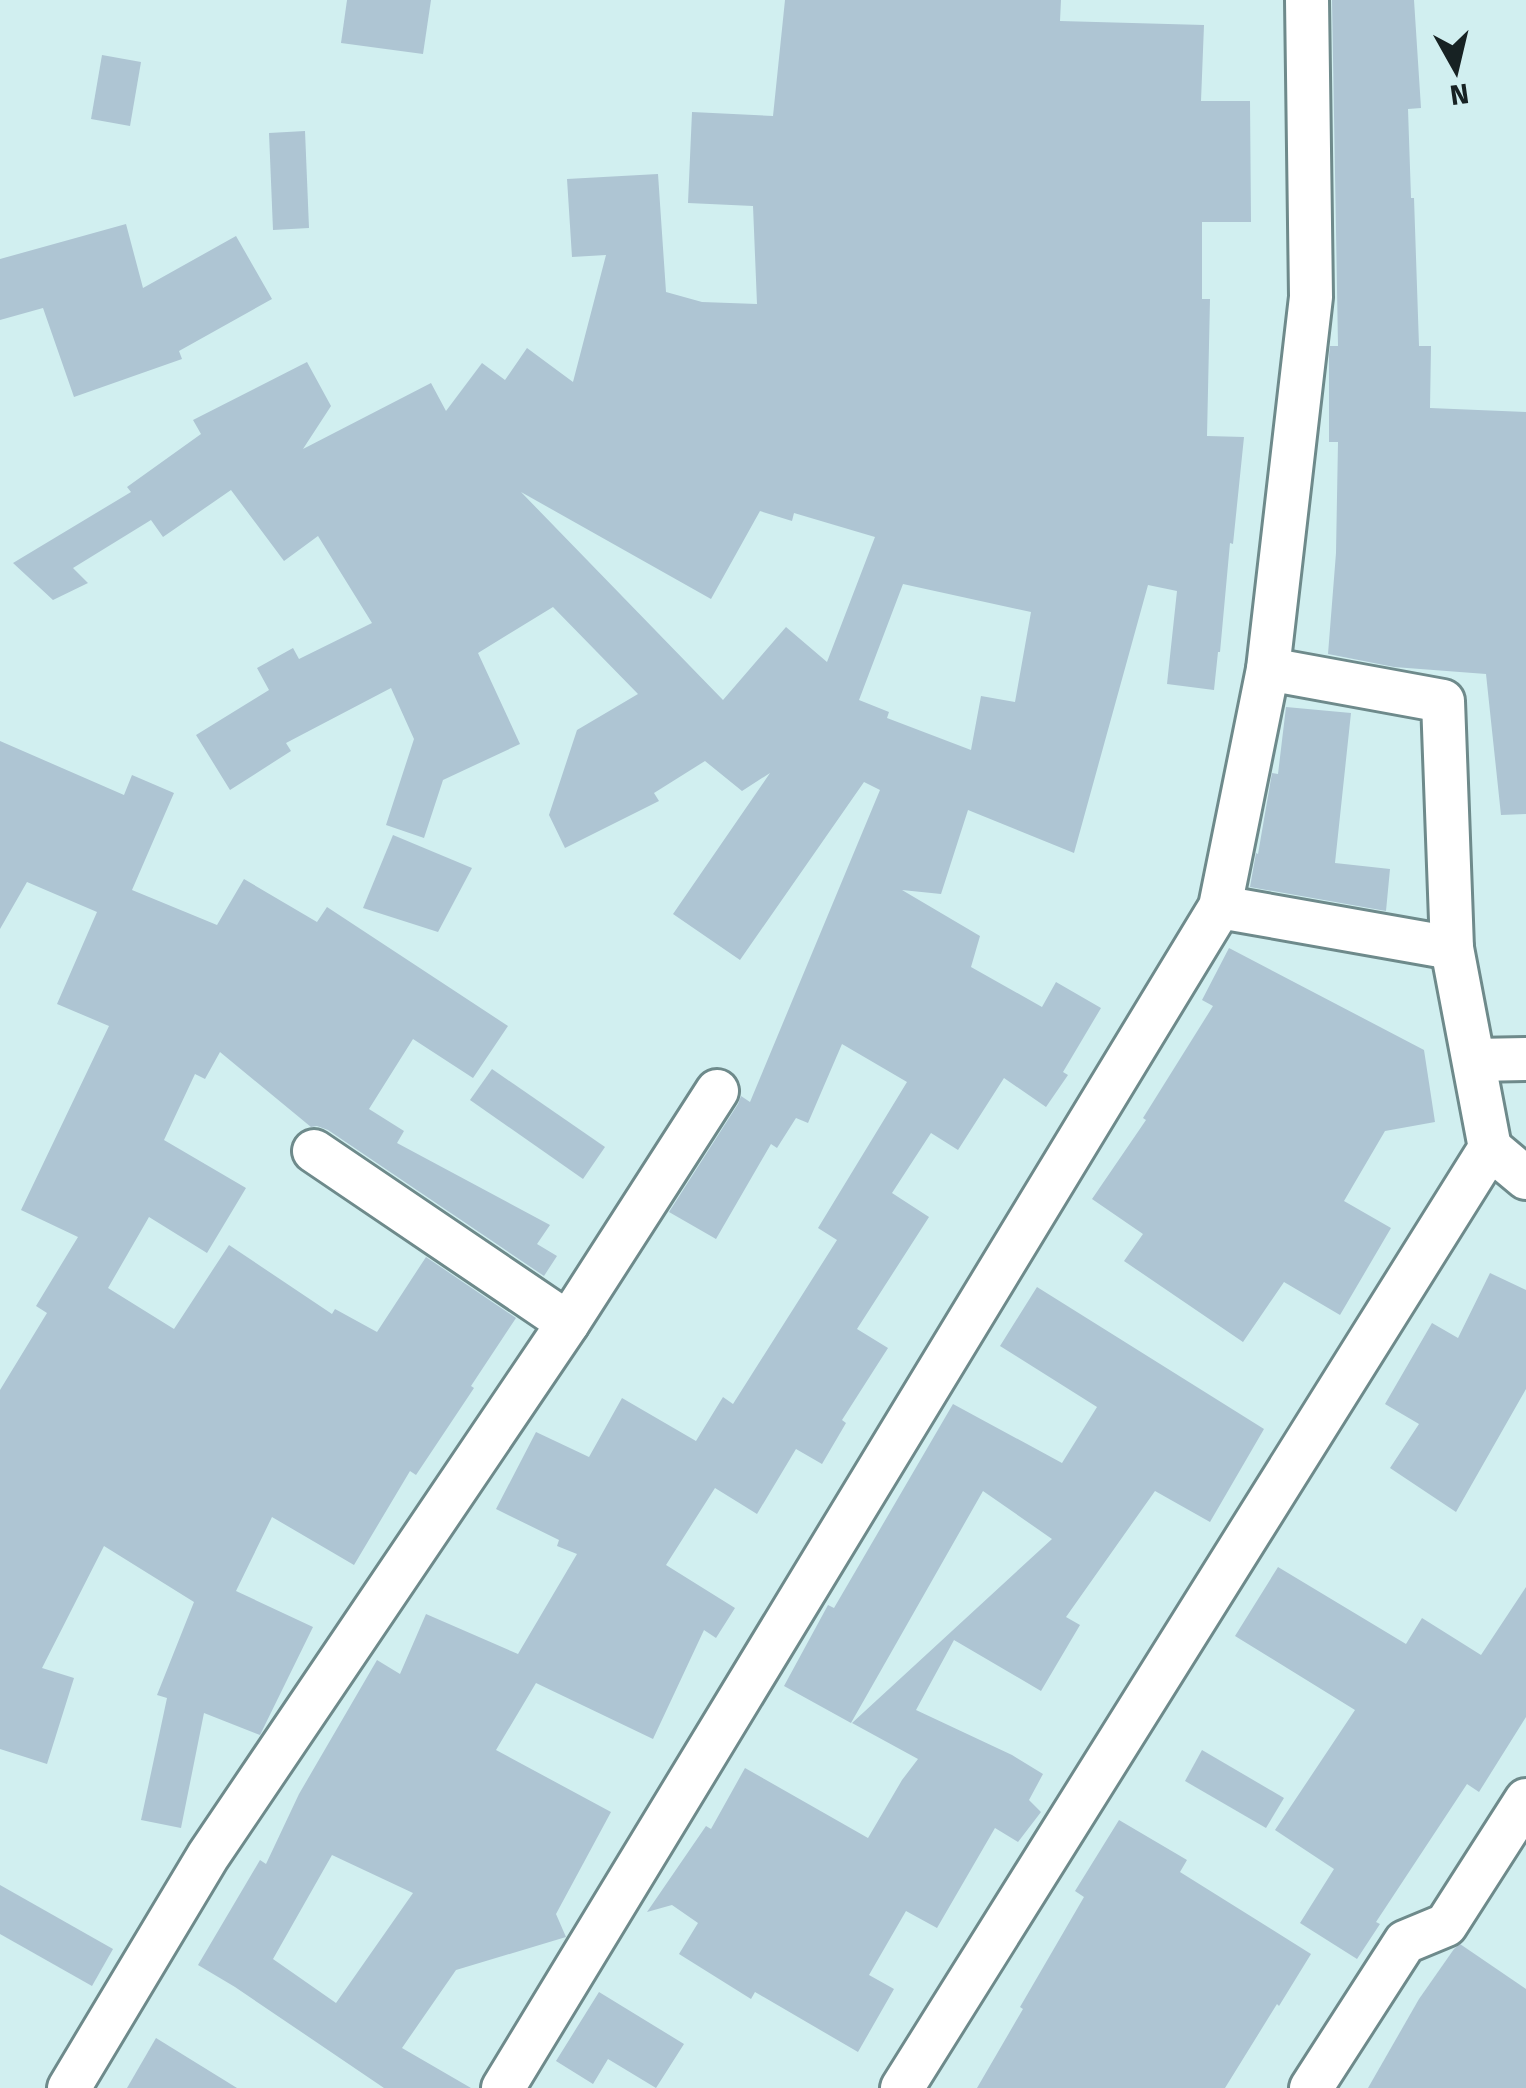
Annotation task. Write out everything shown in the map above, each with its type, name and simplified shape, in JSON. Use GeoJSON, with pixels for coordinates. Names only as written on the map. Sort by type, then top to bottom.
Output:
{"type":"FeatureCollection","features":[{"type":"Feature","properties":{"kind":"street"},"geometry":{"type":"LineString","coordinates":[[503,2088],[1220,907],[1268,669],[1311,297],[1307,0]]}},
{"type":"Feature","properties":{"kind":"street"},"geometry":{"type":"LineString","coordinates":[[1268,669],[1442,701],[1452,948],[1490,1148],[1526,1178]]}},
{"type":"Feature","properties":{"kind":"street"},"geometry":{"type":"LineString","coordinates":[[1220,907],[1452,948]]}},
{"type":"Feature","properties":{"kind":"street"},"geometry":{"type":"LineString","coordinates":[[1475,1060],[1526,1059]]}},
{"type":"Feature","properties":{"kind":"street"},"geometry":{"type":"LineString","coordinates":[[69,2088],[208,1856],[568,1323],[717,1091]]}},
{"type":"Feature","properties":{"kind":"street"},"geometry":{"type":"LineString","coordinates":[[902,2088],[1490,1148]]}},
{"type":"Feature","properties":{"kind":"street"},"geometry":{"type":"LineString","coordinates":[[314,1151],[568,1323]]}},
{"type":"Feature","properties":{"kind":"street"},"geometry":{"type":"LineString","coordinates":[[1312,2088],[1405,1942],[1446,1925],[1526,1800]]}},
{"type":"Feature","properties":{"kind":"building"},"geometry":{"type":"Polygon","coordinates":[[[347,0],[431,0],[423,54],[341,43],[347,0]]]}},
{"type":"Feature","properties":{"kind":"building"},"geometry":{"type":"Polygon","coordinates":[[[785,0],[1061,0],[1060,21],[1204,25],[1201,101],[1250,101],[1251,222],[1202,222],[1202,299],[1210,299],[1207,436],[1244,437],[1214,690],[1167,684],[1177,591],[1148,585],[1074,853],[968,810],[941,894],[902,890],[980,936],[971,967],[1042,1007],[1056,982],[1101,1008],[1063,1072],[1068,1075],[1046,1107],[1004,1078],[958,1150],[931,1133],[892,1193],[929,1217],[857,1329],[888,1348],[842,1420],[846,1423],[822,1464],[796,1449],[757,1514],[715,1488],[666,1565],[735,1608],[716,1638],[704,1630],[653,1739],[536,1683],[496,1750],[611,1812],[556,1914],[566,1937],[456,1970],[402,2048],[471,2088],[384,2088],[198,1965],[260,1860],[266,1864],[299,1794],[377,1660],[400,1674],[426,1614],[518,1654],[577,1554],[557,1546],[559,1540],[496,1509],[536,1432],[589,1457],[622,1398],[696,1441],[723,1397],[733,1404],[837,1240],[818,1228],[907,1082],[842,1044],[808,1123],[796,1118],[777,1148],[771,1144],[716,1239],[669,1212],[741,1096],[750,1102],[880,790],[864,782],[740,960],[673,914],[770,773],[742,791],[705,761],[654,793],[659,801],[565,848],[549,815],[577,730],[638,694],[553,607],[478,653],[520,744],[443,780],[424,838],[386,825],[414,739],[391,688],[286,743],[291,751],[230,790],[196,735],[269,690],[257,668],[293,648],[299,659],[372,623],[318,536],[284,561],[231,490],[163,537],[151,520],[73,568],[88,583],[53,600],[13,563],[131,492],[127,487],[201,434],[193,420],[307,362],[331,406],[303,449],[431,383],[446,411],[482,363],[505,380],[527,348],[573,382],[606,255],[572,257],[567,179],[658,174],[666,292],[702,302],[757,304],[753,206],[688,203],[692,112],[773,116],[785,0]],[[521,492],[723,700],[786,627],[827,662],[875,537],[794,513],[792,521],[760,511],[711,599],[521,492]],[[903,584],[859,700],[889,712],[887,718],[971,750],[981,696],[1015,702],[1031,612],[903,584]],[[332,1855],[273,1959],[336,2003],[413,1893],[332,1855]]]}},
{"type":"Feature","properties":{"kind":"building"},"geometry":{"type":"Polygon","coordinates":[[[1332,0],[1414,0],[1421,108],[1408,109],[1411,198],[1419,346],[1431,346],[1430,408],[1526,412],[1526,814],[1501,815],[1486,674],[1394,667],[1328,654],[1336,553],[1338,442],[1329,442],[1329,355],[1330,346],[1338,346],[1332,0]]]}},
{"type":"Feature","properties":{"kind":"building"},"geometry":{"type":"Polygon","coordinates":[[[102,55],[141,62],[130,126],[91,119],[102,55]]]}},
{"type":"Feature","properties":{"kind":"building"},"geometry":{"type":"Polygon","coordinates":[[[305,131],[309,228],[273,230],[269,133],[305,131]]]}},
{"type":"Feature","properties":{"kind":"building"},"geometry":{"type":"Polygon","coordinates":[[[126,224],[143,288],[236,236],[272,299],[179,351],[182,359],[74,397],[43,308],[0,320],[0,259],[126,224]]]}},
{"type":"Feature","properties":{"kind":"building"},"geometry":{"type":"Polygon","coordinates":[[[1286,707],[1351,713],[1335,863],[1390,869],[1386,911],[1250,887],[1272,773],[1278,774],[1286,707]]]}},
{"type":"Feature","properties":{"kind":"building"},"geometry":{"type":"Polygon","coordinates":[[[0,741],[124,795],[132,775],[174,793],[132,890],[217,925],[244,879],[317,922],[327,907],[508,1026],[473,1078],[413,1039],[369,1109],[404,1131],[397,1143],[550,1225],[537,1244],[557,1256],[544,1276],[328,1130],[311,1127],[220,1052],[205,1079],[195,1074],[164,1140],[246,1188],[207,1253],[149,1217],[108,1288],[174,1329],[229,1245],[332,1314],[335,1309],[377,1332],[426,1257],[516,1318],[416,1475],[410,1471],[354,1565],[272,1517],[236,1591],[313,1627],[260,1735],[204,1713],[181,1828],[141,1820],[167,1698],[157,1695],[194,1602],[104,1546],[42,1668],[74,1678],[47,1764],[0,1749],[0,1390],[47,1313],[36,1306],[78,1237],[21,1210],[109,1026],[57,1004],[97,912],[27,882],[0,929],[0,741]]]}},
{"type":"Feature","properties":{"kind":"building"},"geometry":{"type":"Polygon","coordinates":[[[393,835],[472,868],[438,932],[363,908],[393,835]]]}},
{"type":"Feature","properties":{"kind":"building"},"geometry":{"type":"Polygon","coordinates":[[[1229,948],[1424,1050],[1435,1122],[1385,1131],[1344,1201],[1391,1228],[1340,1315],[1284,1282],[1243,1342],[1124,1261],[1143,1234],[1092,1199],[1146,1120],[1143,1118],[1213,1006],[1202,1000],[1229,948]]]}},
{"type":"Feature","properties":{"kind":"building"},"geometry":{"type":"Polygon","coordinates":[[[492,1069],[605,1147],[583,1179],[470,1100],[492,1069]]]}},
{"type":"Feature","properties":{"kind":"building"},"geometry":{"type":"Polygon","coordinates":[[[1490,1273],[1526,1290],[1526,1389],[1456,1512],[1390,1468],[1419,1424],[1385,1404],[1432,1323],[1458,1338],[1490,1273]]]}},
{"type":"Feature","properties":{"kind":"building"},"geometry":{"type":"Polygon","coordinates":[[[1037,1287],[1264,1429],[1210,1522],[1155,1491],[1066,1617],[1080,1625],[1041,1691],[954,1640],[916,1710],[1012,1755],[1043,1774],[1029,1800],[1041,1812],[1018,1842],[995,1828],[937,1928],[906,1911],[869,1975],[894,1989],[858,2052],[755,1992],[751,1999],[679,1954],[698,1923],[672,1905],[647,1912],[706,1826],[711,1829],[745,1768],[868,1838],[918,1759],[852,1723],[1052,1539],[983,1491],[851,1723],[784,1686],[828,1605],[834,1608],[953,1404],[1062,1463],[1097,1407],[1000,1346],[1037,1287]]]}},
{"type":"Feature","properties":{"kind":"building"},"geometry":{"type":"Polygon","coordinates":[[[1278,1567],[1406,1644],[1422,1618],[1481,1655],[1526,1587],[1526,1717],[1479,1792],[1467,1784],[1376,1922],[1380,1924],[1357,1959],[1300,1923],[1334,1869],[1275,1830],[1355,1710],[1235,1636],[1278,1567]]]}},
{"type":"Feature","properties":{"kind":"building"},"geometry":{"type":"Polygon","coordinates":[[[1202,1750],[1284,1798],[1266,1828],[1185,1781],[1202,1750]]]}},
{"type":"Feature","properties":{"kind":"building"},"geometry":{"type":"Polygon","coordinates":[[[1119,1820],[1187,1860],[1180,1872],[1311,1954],[1225,2088],[977,2088],[1084,1897],[1075,1891],[1119,1820]]]}},
{"type":"Feature","properties":{"kind":"building"},"geometry":{"type":"Polygon","coordinates":[[[0,1885],[113,1949],[92,1986],[0,1934],[0,1885]]]}},
{"type":"Feature","properties":{"kind":"building"},"geometry":{"type":"Polygon","coordinates":[[[1460,1944],[1526,1989],[1526,2088],[1368,2088],[1419,1999],[1460,1944]]]}},
{"type":"Feature","properties":{"kind":"building"},"geometry":{"type":"Polygon","coordinates":[[[599,1992],[684,2044],[656,2088],[608,2059],[593,2084],[556,2061],[599,1992]]]}},
{"type":"Feature","properties":{"kind":"building"},"geometry":{"type":"Polygon","coordinates":[[[156,2038],[237,2088],[127,2088],[156,2038]]]}}]}
